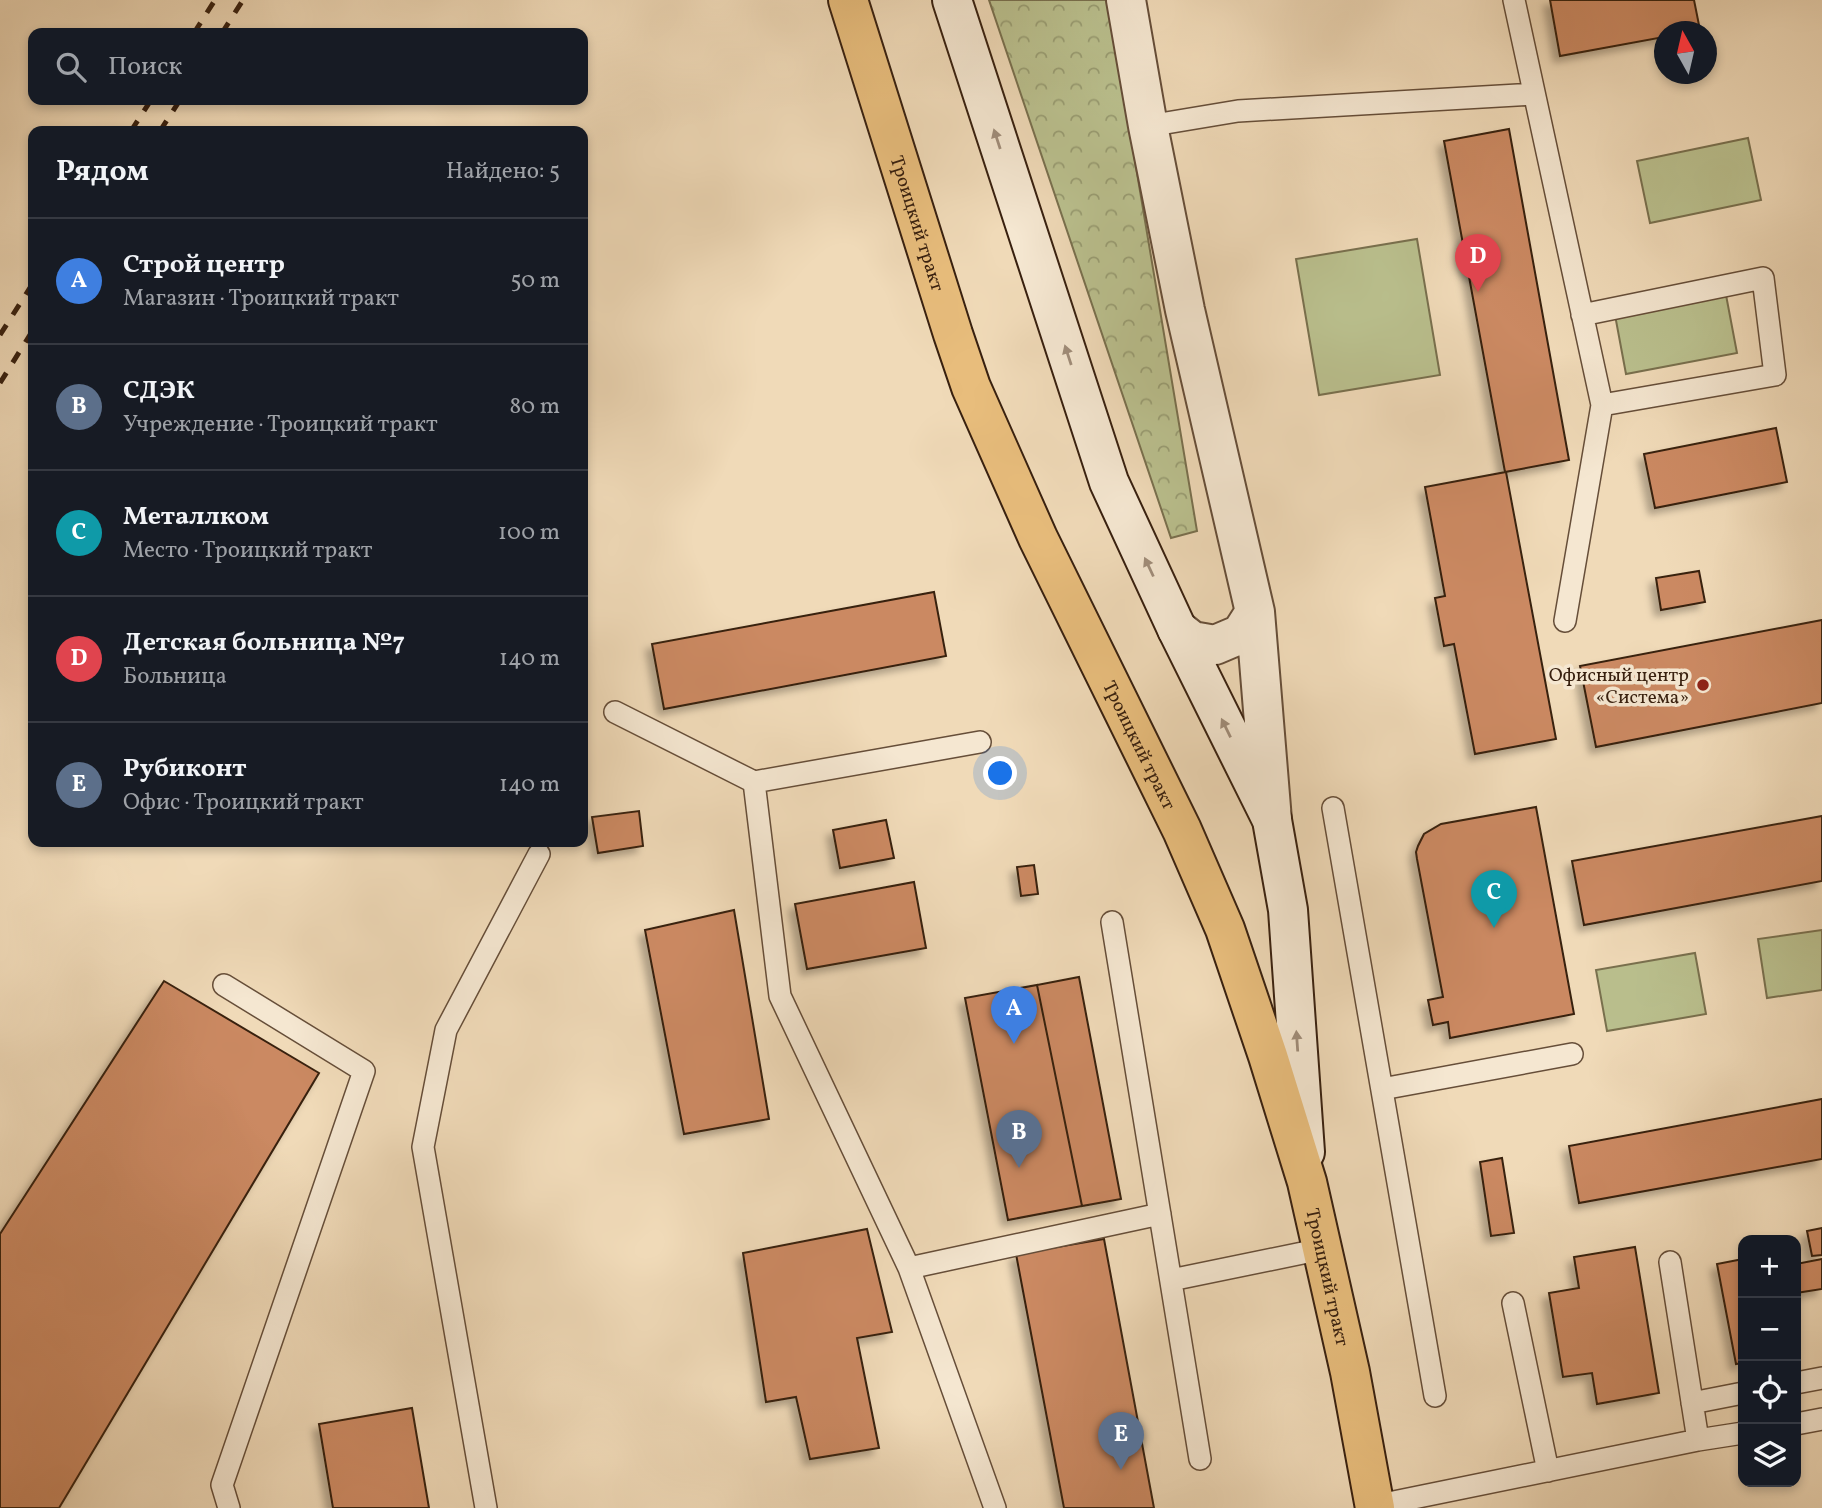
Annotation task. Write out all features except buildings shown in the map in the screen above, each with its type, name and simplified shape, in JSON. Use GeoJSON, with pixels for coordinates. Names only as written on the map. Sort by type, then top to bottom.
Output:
{"type":"FeatureCollection","features":[{"type":"Feature","properties":{"kind":"main road","name":"Троицкий тракт"},"geometry":{"type":"LineString","coordinates":[[848,0],[971,387],[1038,538],[1182,830],[1225,929],[1307,1182],[1350,1372],[1375,1507]]}},
{"type":"Feature","properties":{"kind":"main road"},"geometry":{"type":"LineString","coordinates":[[951,0],[1110,482],[1177,629],[1272,820]]}},
{"type":"Feature","properties":{"kind":"main road"},"geometry":{"type":"LineString","coordinates":[[1126,0],[1185,310],[1255,612],[1272,820],[1288,910],[1307,1182]]}},
{"type":"Feature","properties":{"kind":"main road"},"geometry":{"type":"LineString","coordinates":[[1177,629],[1192,641],[1215,645],[1241,634],[1255,612]]}},
{"type":"Feature","properties":{"kind":"lane"},"geometry":{"type":"LineString","coordinates":[[1514,0],[1602,405],[1565,621]]}},
{"type":"Feature","properties":{"kind":"lane"},"geometry":{"type":"LineString","coordinates":[[1148,126],[1238,111],[1534,94]]}},
{"type":"Feature","properties":{"kind":"lane"},"geometry":{"type":"LineString","coordinates":[[1582,315],[1763,278],[1775,375],[1602,405]]}},
{"type":"Feature","properties":{"kind":"lane"},"geometry":{"type":"LineString","coordinates":[[615,712],[754,782],[980,742]]}},
{"type":"Feature","properties":{"kind":"lane"},"geometry":{"type":"LineString","coordinates":[[754,782],[780,996],[909,1268],[995,1508]]}},
{"type":"Feature","properties":{"kind":"lane"},"geometry":{"type":"LineString","coordinates":[[1333,808],[1435,1396]]}},
{"type":"Feature","properties":{"kind":"lane"},"geometry":{"type":"LineString","coordinates":[[486,1508],[423,1147],[446,1030],[540,854]]}},
{"type":"Feature","properties":{"kind":"lane"},"geometry":{"type":"LineString","coordinates":[[1112,922],[1200,1459]]}},
{"type":"Feature","properties":{"kind":"lane"},"geometry":{"type":"LineString","coordinates":[[223,985],[364,1072],[222,1485],[229,1508]]}},
{"type":"Feature","properties":{"kind":"lane"},"geometry":{"type":"LineString","coordinates":[[1382,1089],[1572,1054]]}},
{"type":"Feature","properties":{"kind":"lane"},"geometry":{"type":"LineString","coordinates":[[909,1268],[1160,1214]]}},
{"type":"Feature","properties":{"kind":"lane"},"geometry":{"type":"LineString","coordinates":[[1171,1280],[1321,1249]]}},
{"type":"Feature","properties":{"kind":"lane"},"geometry":{"type":"LineString","coordinates":[[1670,1262],[1698,1440]]}},
{"type":"Feature","properties":{"kind":"lane"},"geometry":{"type":"LineString","coordinates":[[1513,1303],[1548,1471]]}},
{"type":"Feature","properties":{"kind":"lane"},"geometry":{"type":"LineString","coordinates":[[1801,1382],[1822,1378]]}},
{"type":"Feature","properties":{"kind":"lane"},"geometry":{"type":"LineString","coordinates":[[1692,1403],[1738,1394]]}},
{"type":"Feature","properties":{"kind":"lane"},"geometry":{"type":"LineString","coordinates":[[1801,1423],[1822,1419]]}},
{"type":"Feature","properties":{"kind":"lane"},"geometry":{"type":"LineString","coordinates":[[1375,1507],[1738,1434]]}},
{"type":"Feature","properties":{"kind":"green space"},"geometry":{"type":"Polygon","coordinates":[[[989,0],[1108,0],[1197,531],[1171,538],[989,0]]]}},
{"type":"Feature","properties":{"kind":"green space"},"geometry":{"type":"Polygon","coordinates":[[[1748,138],[1761,200],[1650,223],[1637,161],[1748,138]]]}},
{"type":"Feature","properties":{"kind":"green space"},"geometry":{"type":"Polygon","coordinates":[[[1417,239],[1440,375],[1319,395],[1296,259],[1417,239]]]}},
{"type":"Feature","properties":{"kind":"green space"},"geometry":{"type":"Polygon","coordinates":[[[1726,295],[1737,353],[1626,374],[1615,315],[1726,295]]]}},
{"type":"Feature","properties":{"kind":"green space"},"geometry":{"type":"Polygon","coordinates":[[[1822,930],[1822,990],[1767,998],[1758,939],[1822,930]]]}},
{"type":"Feature","properties":{"kind":"green space"},"geometry":{"type":"Polygon","coordinates":[[[1695,953],[1706,1014],[1607,1031],[1596,970],[1695,953]]]}},
{"type":"Feature","properties":{"kind":"railway"},"geometry":{"type":"LineString","coordinates":[[197,28],[215,0]]}},
{"type":"Feature","properties":{"kind":"railway"},"geometry":{"type":"LineString","coordinates":[[225,28],[243,0]]}},
{"type":"Feature","properties":{"kind":"railway"},"geometry":{"type":"LineString","coordinates":[[134,126],[148,105]]}},
{"type":"Feature","properties":{"kind":"railway"},"geometry":{"type":"LineString","coordinates":[[163,126],[177,105]]}},
{"type":"Feature","properties":{"kind":"railway"},"geometry":{"type":"LineString","coordinates":[[0,335],[28,291]]}},
{"type":"Feature","properties":{"kind":"railway"},"geometry":{"type":"LineString","coordinates":[[0,383],[28,338]]}},
{"type":"Feature","properties":{"kind":"place","name":"Детская больница №7"},"geometry":{"type":"Point","coordinates":[1478,292]}},
{"type":"Feature","properties":{"kind":"place","name":"Офисный центр «Система»"},"geometry":{"type":"Point","coordinates":[1703,685]}},
{"type":"Feature","properties":{"kind":"place","name":"Металлком"},"geometry":{"type":"Point","coordinates":[1494,928]}},
{"type":"Feature","properties":{"kind":"place","name":"Строй центр"},"geometry":{"type":"Point","coordinates":[1014,1044]}},
{"type":"Feature","properties":{"kind":"place","name":"СДЭК"},"geometry":{"type":"Point","coordinates":[1019,1168]}},
{"type":"Feature","properties":{"kind":"place","name":"Рубиконт"},"geometry":{"type":"Point","coordinates":[1121,1470]}}]}
